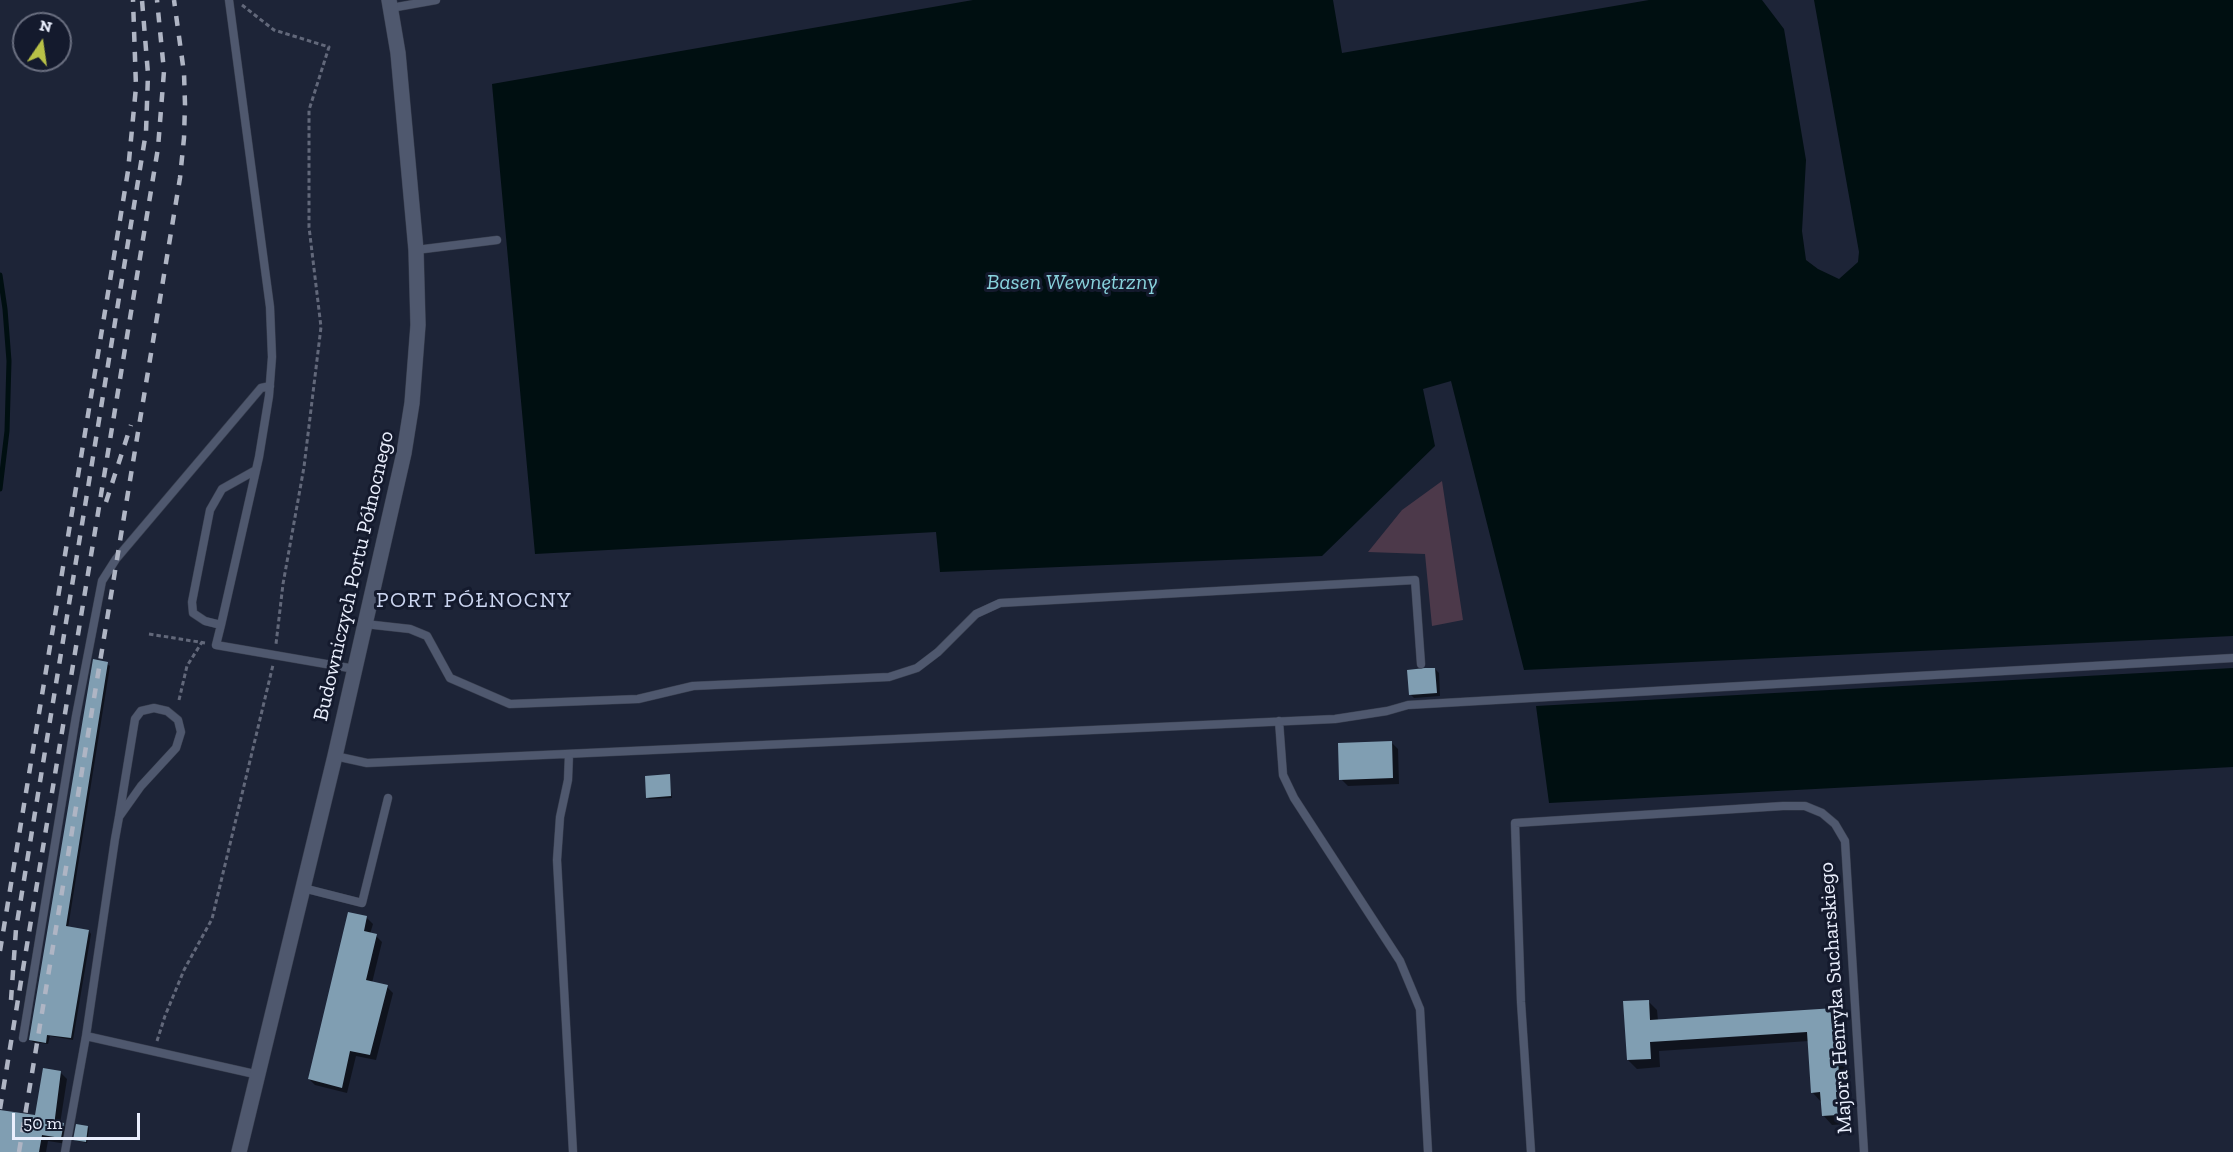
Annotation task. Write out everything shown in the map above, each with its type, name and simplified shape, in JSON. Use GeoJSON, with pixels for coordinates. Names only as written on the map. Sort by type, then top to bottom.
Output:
{"type":"FeatureCollection","features":[{"type":"Feature","properties":{"kind":"street","name":"Budowniczych Portu Północnego"},"geometry":{"type":"LineString","coordinates":[[239,1152],[335,756],[404,453],[412,403],[418,325],[416,250],[398,53],[390,4]]}},
{"type":"Feature","properties":{"kind":"lane"},"geometry":{"type":"LineString","coordinates":[[229,0],[270,307],[272,357],[270,386],[256,470],[216,645],[355,669]]}},
{"type":"Feature","properties":{"kind":"lane"},"geometry":{"type":"LineString","coordinates":[[390,4],[436,0]]}},
{"type":"Feature","properties":{"kind":"lane"},"geometry":{"type":"LineString","coordinates":[[416,250],[497,240]]}},
{"type":"Feature","properties":{"kind":"lane"},"geometry":{"type":"LineString","coordinates":[[23,1038],[78,706],[102,580],[116,559],[261,388],[270,386]]}},
{"type":"Feature","properties":{"kind":"lane"},"geometry":{"type":"LineString","coordinates":[[220,625],[205,621],[193,613],[192,602],[210,510],[222,489],[256,470]]}},
{"type":"Feature","properties":{"kind":"lane"},"geometry":{"type":"LineString","coordinates":[[365,624],[411,629],[427,636],[450,678],[510,704],[638,699],[693,686],[889,677],[917,668],[938,652],[976,614],[1000,603],[1415,580],[1420,664]]}},
{"type":"Feature","properties":{"kind":"lane"},"geometry":{"type":"LineString","coordinates":[[335,756],[367,763],[1335,719],[1387,711],[1408,705],[2233,658]]}},
{"type":"Feature","properties":{"kind":"lane"},"geometry":{"type":"LineString","coordinates":[[65,1152],[86,1036],[119,817],[135,719],[141,711],[154,708],[167,711],[178,720],[180,726],[181,732],[176,748],[141,786],[119,817]]}},
{"type":"Feature","properties":{"kind":"lane"},"geometry":{"type":"LineString","coordinates":[[1279,721],[1283,775],[1400,961],[1420,1009],[1428,1152]]}},
{"type":"Feature","properties":{"kind":"lane"},"geometry":{"type":"LineString","coordinates":[[569,754],[568,780],[560,817],[557,860],[573,1152]]}},
{"type":"Feature","properties":{"kind":"lane"},"geometry":{"type":"LineString","coordinates":[[303,888],[362,903],[388,798]]}},
{"type":"Feature","properties":{"kind":"lane","name":"Majora Henryka Sucharskiego"},"geometry":{"type":"LineString","coordinates":[[1531,1152],[1521,1002],[1515,823],[1784,806],[1806,806],[1822,813],[1835,824],[1845,841],[1864,1152]]}},
{"type":"Feature","properties":{"kind":"lane"},"geometry":{"type":"LineString","coordinates":[[86,1036],[259,1074]]}},
{"type":"Feature","properties":{"kind":"path"},"geometry":{"type":"LineString","coordinates":[[154,1051],[165,1016],[184,970],[212,919],[275,655],[283,584],[304,468],[321,327],[309,227],[309,110],[329,47],[274,30],[236,0]]}},
{"type":"Feature","properties":{"kind":"path"},"geometry":{"type":"LineString","coordinates":[[149,634],[216,645]]}},
{"type":"Feature","properties":{"kind":"path"},"geometry":{"type":"LineString","coordinates":[[179,700],[187,666],[202,642]]}},
{"type":"Feature","properties":{"kind":"shaded area"},"geometry":{"type":"Polygon","coordinates":[[[1442,481],[1463,620],[1432,626],[1425,554],[1368,552],[1402,510],[1442,481]]]}},
{"type":"Feature","properties":{"kind":"water","name":"Basen Wewnętrzny"},"geometry":{"type":"Polygon","coordinates":[[[973,0],[1333,0],[1342,53],[1649,0],[1762,0],[1784,29],[1806,160],[1802,231],[1806,260],[1818,269],[1839,279],[1858,262],[1859,252],[1814,0],[2233,0],[2233,636],[1524,670],[1451,381],[1423,389],[1435,446],[1322,556],[940,572],[936,532],[535,554],[492,84],[973,0]]]}},
{"type":"Feature","properties":{"kind":"water"},"geometry":{"type":"Polygon","coordinates":[[[2233,668],[2233,767],[1549,803],[1536,706],[2233,668]]]}},
{"type":"Feature","properties":{"kind":"building"},"geometry":{"type":"Polygon","coordinates":[[[93,659],[108,662],[66,926],[89,930],[71,1038],[47,1035],[46,1043],[29,1040],[93,659]]]}},
{"type":"Feature","properties":{"kind":"building"},"geometry":{"type":"Polygon","coordinates":[[[1435,668],[1437,693],[1409,695],[1407,670],[1435,668]]]}},
{"type":"Feature","properties":{"kind":"building"},"geometry":{"type":"Polygon","coordinates":[[[1392,741],[1393,778],[1339,780],[1338,743],[1392,741]]]}},
{"type":"Feature","properties":{"kind":"building"},"geometry":{"type":"Polygon","coordinates":[[[670,774],[671,796],[646,798],[645,776],[670,774]]]}},
{"type":"Feature","properties":{"kind":"building"},"geometry":{"type":"Polygon","coordinates":[[[348,912],[367,916],[364,931],[377,934],[366,980],[388,985],[370,1055],[350,1051],[342,1088],[308,1079],[348,912]]]}},
{"type":"Feature","properties":{"kind":"building"},"geometry":{"type":"Polygon","coordinates":[[[1649,1000],[1650,1020],[1835,1008],[1840,1091],[1836,1092],[1838,1115],[1822,1116],[1820,1092],[1811,1093],[1807,1032],[1650,1042],[1651,1059],[1627,1060],[1623,1001],[1649,1000]]]}},
{"type":"Feature","properties":{"kind":"building"},"geometry":{"type":"Polygon","coordinates":[[[43,1068],[61,1071],[55,1121],[64,1123],[61,1138],[42,1135],[39,1152],[0,1152],[0,1110],[35,1115],[43,1068]]]}},
{"type":"Feature","properties":{"kind":"building"},"geometry":{"type":"Polygon","coordinates":[[[76,1124],[88,1126],[86,1142],[73,1140],[76,1124]]]}},
{"type":"Feature","properties":{"kind":"waterway"},"geometry":{"type":"LineString","coordinates":[[0,275],[9,361],[7,431],[0,489]]}},
{"type":"Feature","properties":{"kind":"railway"},"geometry":{"type":"LineString","coordinates":[[0,951],[128,171],[136,87],[133,0]]}},
{"type":"Feature","properties":{"kind":"railway"},"geometry":{"type":"LineString","coordinates":[[11,1000],[16,929],[146,132],[148,74],[142,0]]}},
{"type":"Feature","properties":{"kind":"railway"},"geometry":{"type":"LineString","coordinates":[[0,1109],[158,148],[164,71],[157,0]]}},
{"type":"Feature","properties":{"kind":"railway"},"geometry":{"type":"LineString","coordinates":[[19,1152],[180,178],[184,138],[184,73],[174,0]]}},
{"type":"Feature","properties":{"kind":"railway"},"geometry":{"type":"LineString","coordinates":[[106,502],[131,425]]}},
{"type":"Feature","properties":{"kind":"district","name":"PORT PÓŁNOCNY"},"geometry":{"type":"Point","coordinates":[474,601]}}]}
